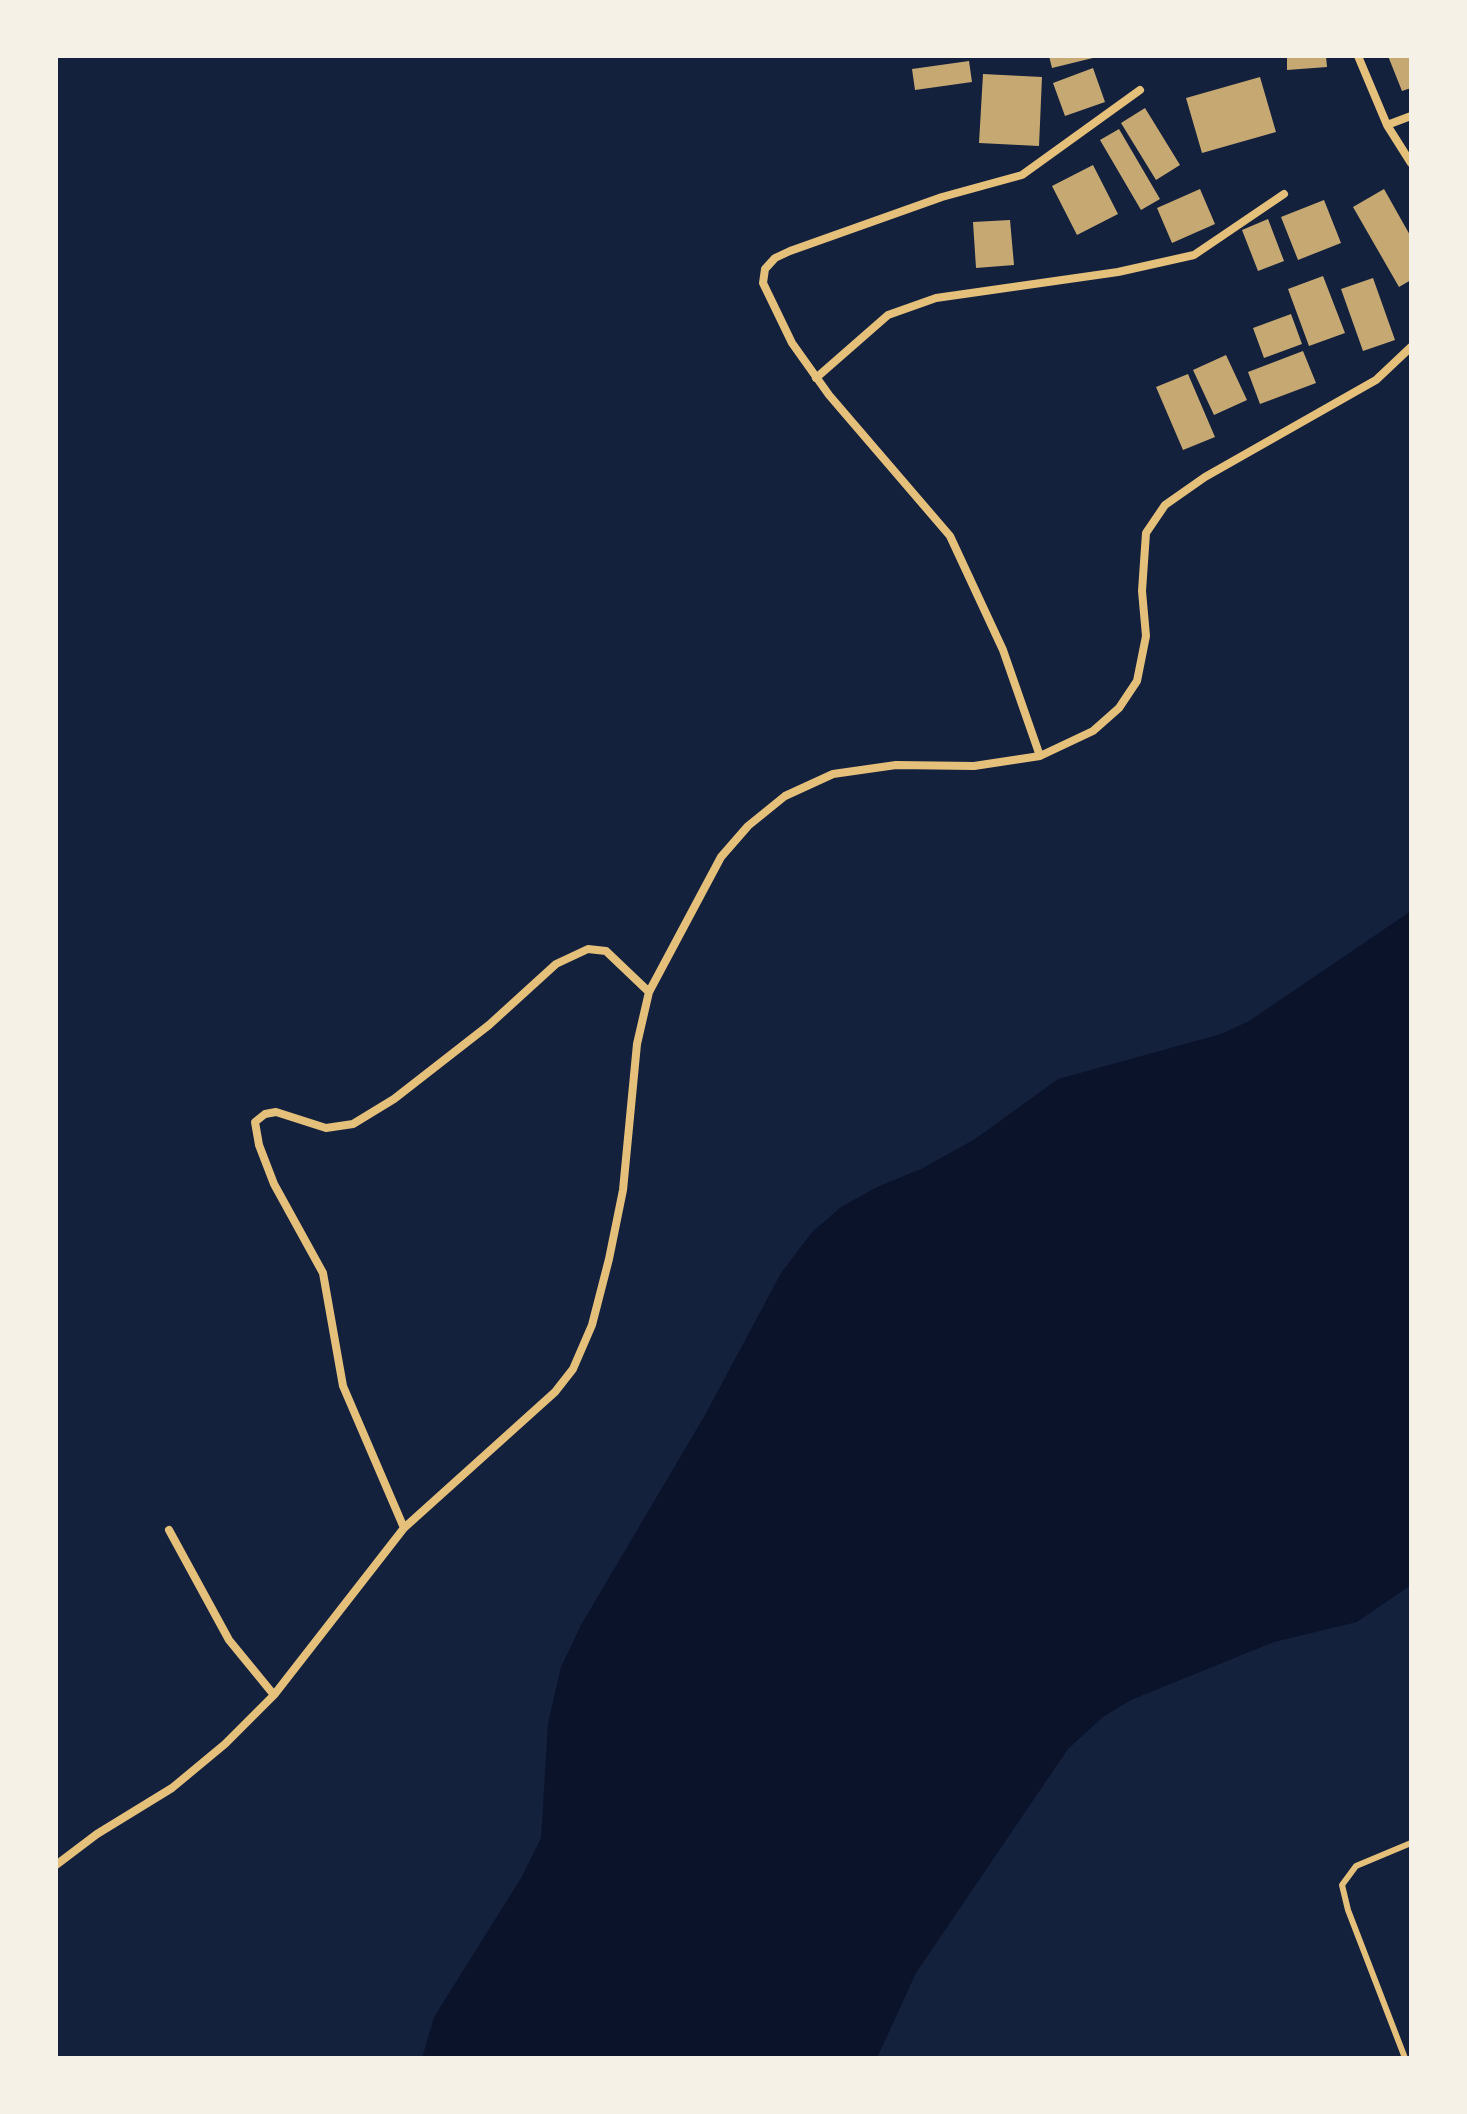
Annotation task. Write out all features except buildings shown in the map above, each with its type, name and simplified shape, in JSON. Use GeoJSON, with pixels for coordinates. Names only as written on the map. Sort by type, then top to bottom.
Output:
{"type":"FeatureCollection","features":[{"type":"Feature","properties":{"kind":"street"},"geometry":{"type":"LineString","coordinates":[[1358,56],[1387,125],[1411,163]]}},
{"type":"Feature","properties":{"kind":"street"},"geometry":{"type":"LineString","coordinates":[[1040,756],[1003,650],[950,536],[816,378],[792,343],[763,283],[765,269],[775,258],[942,197],[1022,175],[1140,90]]}},
{"type":"Feature","properties":{"kind":"street"},"geometry":{"type":"LineString","coordinates":[[1387,125],[1411,116]]}},
{"type":"Feature","properties":{"kind":"street"},"geometry":{"type":"LineString","coordinates":[[816,378],[888,315],[936,298],[1118,272],[1180,259],[1217,240],[1284,194]]}},
{"type":"Feature","properties":{"kind":"street"},"geometry":{"type":"LineString","coordinates":[[56,1865],[97,1834],[172,1788],[225,1744],[274,1695],[404,1528],[555,1392],[573,1369],[592,1325],[623,1190],[637,1044],[649,992],[721,857],[748,826],[785,796],[833,774],[896,765],[974,766],[1040,756],[1093,731],[1119,708],[1137,681],[1146,636],[1142,591],[1146,533],[1165,505],[1205,477],[1376,380],[1411,347]]}},
{"type":"Feature","properties":{"kind":"street"},"geometry":{"type":"LineString","coordinates":[[404,1528],[343,1386],[323,1273],[274,1184],[259,1145],[255,1122],[265,1114],[276,1112],[326,1128],[353,1124],[394,1099],[489,1025],[556,964],[588,949],[606,951],[649,992]]}},
{"type":"Feature","properties":{"kind":"street"},"geometry":{"type":"LineString","coordinates":[[169,1530],[229,1640],[274,1695]]}},
{"type":"Feature","properties":{"kind":"lane"},"geometry":{"type":"LineString","coordinates":[[1405,2058],[1348,1910],[1342,1885],[1356,1866],[1411,1843]]}},
{"type":"Feature","properties":{"kind":"water"},"geometry":{"type":"Polygon","coordinates":[[[1411,911],[1411,1585],[1357,1622],[1274,1642],[1131,1700],[1103,1717],[1068,1749],[916,1973],[877,2058],[422,2058],[434,2017],[521,1878],[541,1838],[548,1723],[561,1667],[581,1625],[705,1415],[781,1273],[812,1232],[841,1207],[975,1139],[1058,1079],[1221,1034],[1249,1021],[1411,911]]]}}]}
